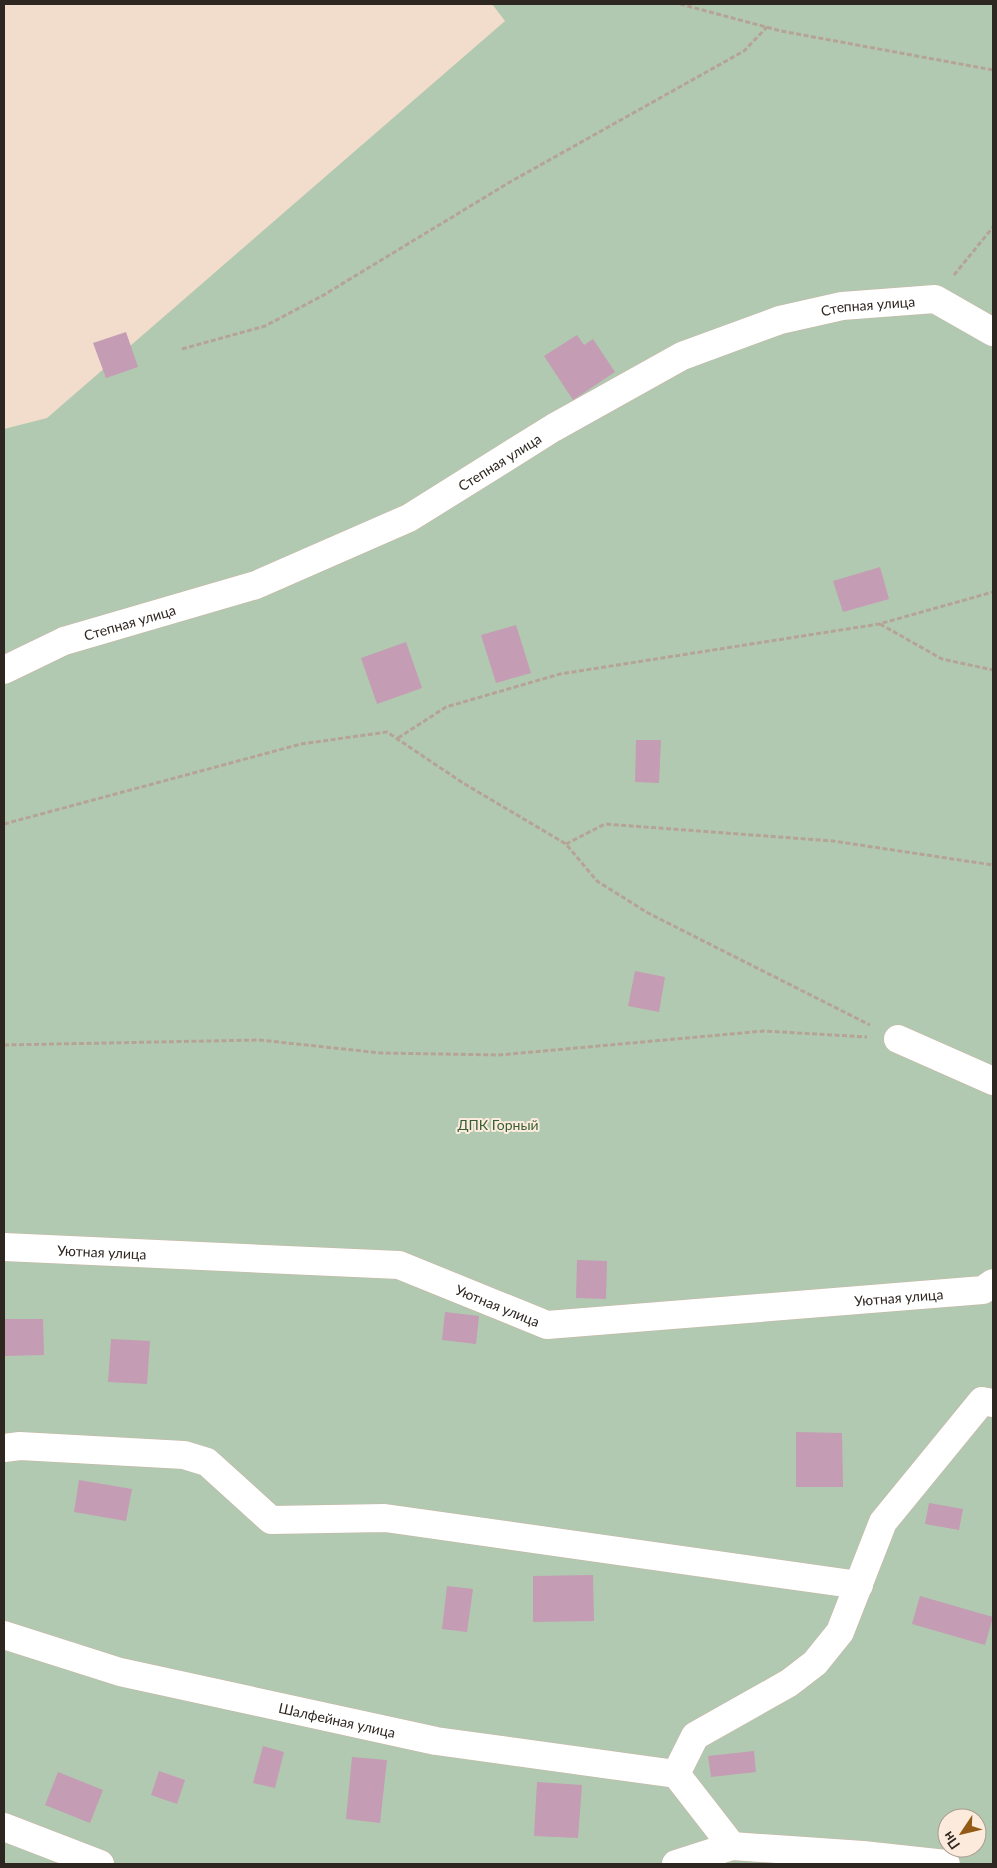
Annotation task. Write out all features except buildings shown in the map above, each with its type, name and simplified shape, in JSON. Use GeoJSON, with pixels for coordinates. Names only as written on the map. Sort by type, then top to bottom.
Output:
{"type":"FeatureCollection","features":[{"type":"Feature","properties":{"kind":"street","name":"Степная улица"},"geometry":{"type":"LineString","coordinates":[[4,670],[64,641],[256,585],[409,518],[553,428],[682,356],[780,320],[842,306],[935,299],[993,332]]}},
{"type":"Feature","properties":{"kind":"street"},"geometry":{"type":"LineString","coordinates":[[898,1039],[993,1081]]}},
{"type":"Feature","properties":{"kind":"street","name":"Уютная улица"},"geometry":{"type":"LineString","coordinates":[[4,1246],[399,1265],[547,1325],[983,1290],[993,1283]]}},
{"type":"Feature","properties":{"kind":"street"},"geometry":{"type":"LineString","coordinates":[[732,1846],[676,1774],[695,1736],[789,1682],[815,1663],[840,1632],[860,1585],[883,1522],[988,1402]]}},
{"type":"Feature","properties":{"kind":"street"},"geometry":{"type":"LineString","coordinates":[[4,1448],[20,1446],[184,1456],[206,1462],[271,1520],[385,1518],[860,1585]]}},
{"type":"Feature","properties":{"kind":"street","name":"Шалфейная улица"},"geometry":{"type":"LineString","coordinates":[[4,1635],[120,1672],[436,1740],[676,1774]]}},
{"type":"Feature","properties":{"kind":"street"},"geometry":{"type":"LineString","coordinates":[[4,1827],[100,1864]]}},
{"type":"Feature","properties":{"kind":"street"},"geometry":{"type":"LineString","coordinates":[[676,1864],[732,1846],[863,1855],[946,1864]]}},
{"type":"Feature","properties":{"kind":"path"},"geometry":{"type":"LineString","coordinates":[[680,4],[767,27],[993,70]]}},
{"type":"Feature","properties":{"kind":"path"},"geometry":{"type":"LineString","coordinates":[[182,349],[265,326],[322,296],[510,182],[744,51],[767,27]]}},
{"type":"Feature","properties":{"kind":"path"},"geometry":{"type":"LineString","coordinates":[[935,299],[993,227]]}},
{"type":"Feature","properties":{"kind":"path"},"geometry":{"type":"LineString","coordinates":[[398,738],[446,707],[560,674],[879,624],[993,592]]}},
{"type":"Feature","properties":{"kind":"path"},"geometry":{"type":"LineString","coordinates":[[879,624],[942,659],[993,670]]}},
{"type":"Feature","properties":{"kind":"path"},"geometry":{"type":"LineString","coordinates":[[4,824],[301,744],[387,732],[464,783],[566,844],[597,881],[648,913],[898,1039]]}},
{"type":"Feature","properties":{"kind":"path"},"geometry":{"type":"LineString","coordinates":[[566,844],[605,824],[833,841],[993,865]]}},
{"type":"Feature","properties":{"kind":"path"},"geometry":{"type":"LineString","coordinates":[[4,1045],[259,1040],[381,1053],[499,1055],[764,1031],[898,1039]]}},
{"type":"Feature","properties":{"kind":"green space","name":"ДПК Горный"},"geometry":{"type":"Polygon","coordinates":[[[492,4],[993,4],[993,1864],[4,1864],[4,429],[47,418],[505,21],[492,4]]]}}]}
